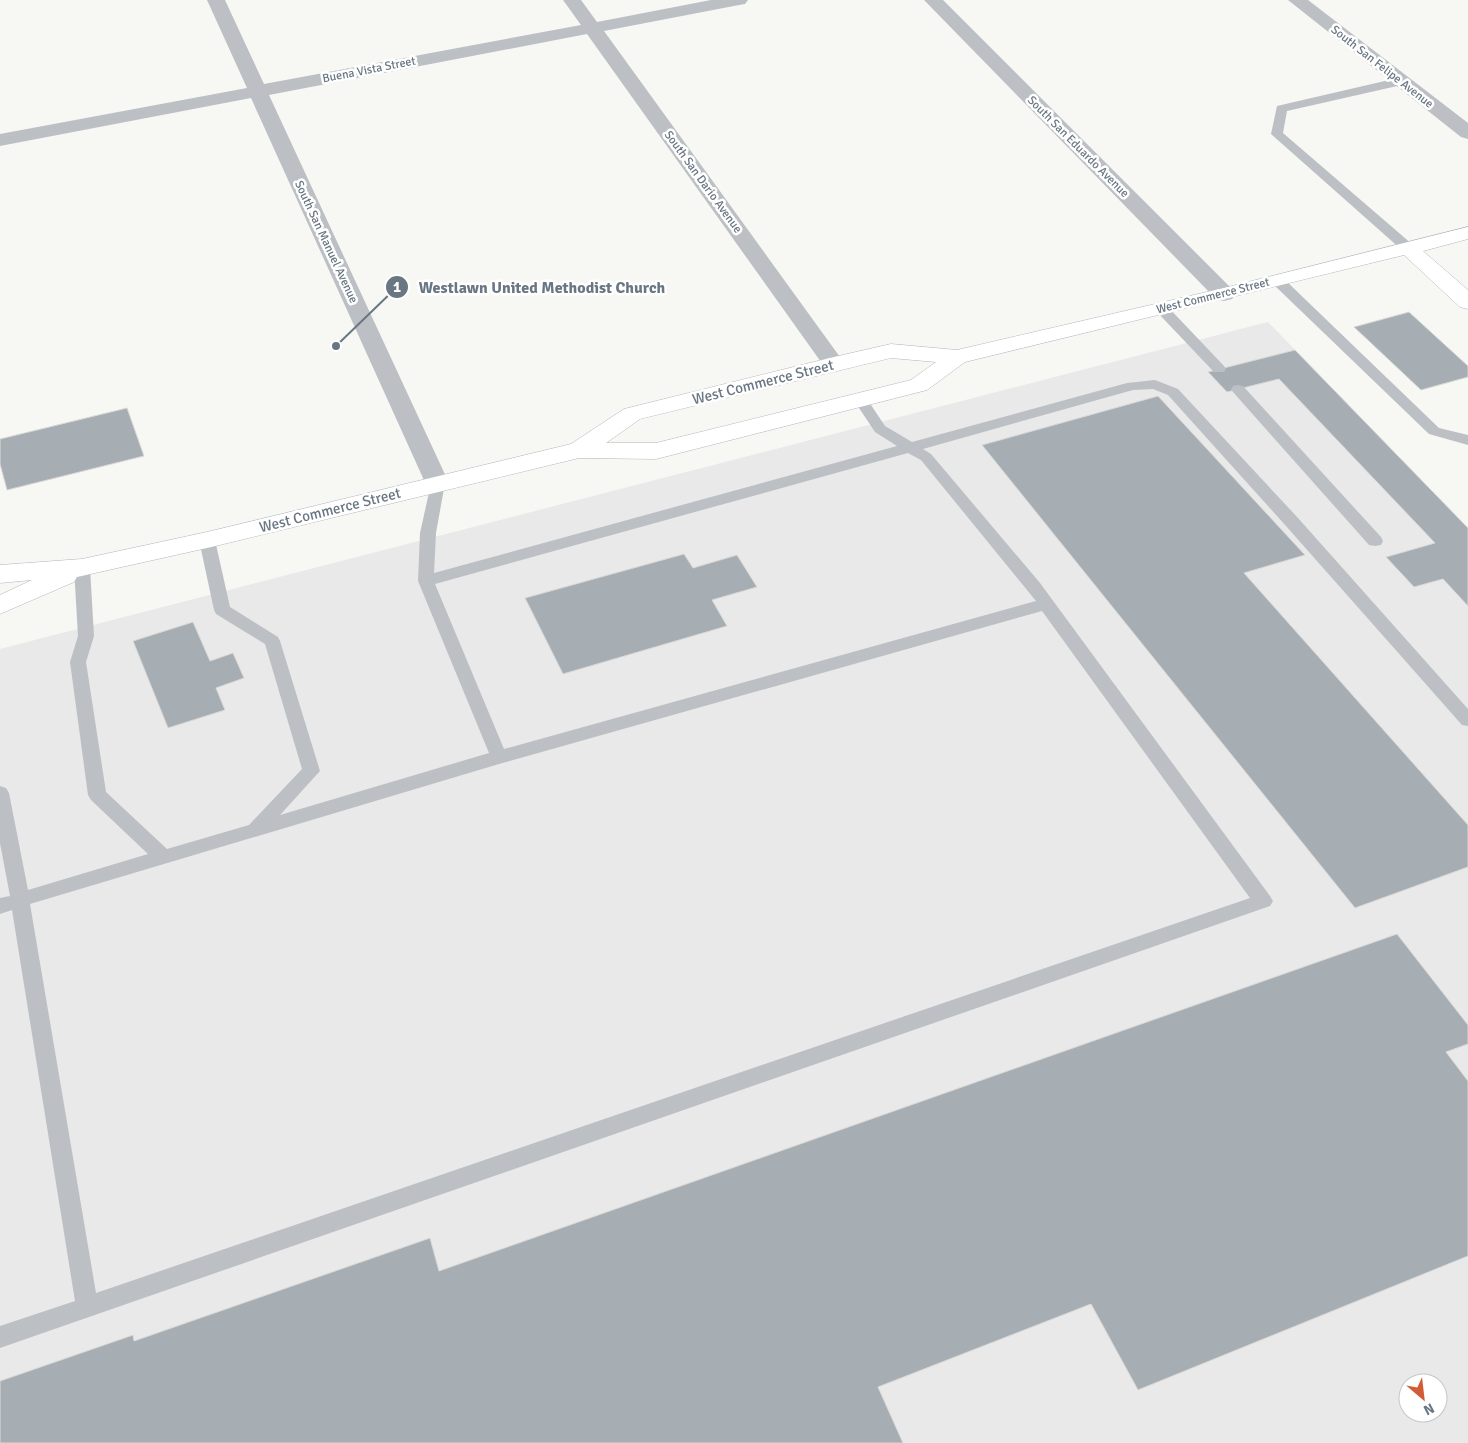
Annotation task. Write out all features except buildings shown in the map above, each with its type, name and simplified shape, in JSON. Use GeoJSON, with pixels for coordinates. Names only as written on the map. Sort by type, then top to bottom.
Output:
{"type":"FeatureCollection","features":[{"type":"Feature","properties":{"kind":"main road","name":"West Commerce Street"},"geometry":{"type":"LineString","coordinates":[[579,450],[632,414],[834,364],[891,351],[957,357],[1224,294],[1468,233]]}},
{"type":"Feature","properties":{"kind":"main road"},"geometry":{"type":"LineString","coordinates":[[1408,248],[1468,302]]}},
{"type":"Feature","properties":{"kind":"main road","name":"West Commerce Street"},"geometry":{"type":"LineString","coordinates":[[0,574],[82,568],[207,540],[579,450],[656,451],[919,385],[957,357]]}},
{"type":"Feature","properties":{"kind":"main road","name":"West Commerce Street"},"geometry":{"type":"LineString","coordinates":[[0,605],[82,568]]}},
{"type":"Feature","properties":{"kind":"street","name":"South San Manuel Avenue"},"geometry":{"type":"LineString","coordinates":[[216,0],[437,483]]}},
{"type":"Feature","properties":{"kind":"street","name":"South San Dario Avenue"},"geometry":{"type":"LineString","coordinates":[[572,0],[834,364]]}},
{"type":"Feature","properties":{"kind":"street","name":"Buena Vista Street"},"geometry":{"type":"LineString","coordinates":[[0,140],[739,0]]}},
{"type":"Feature","properties":{"kind":"street","name":"South San Eduardo Avenue"},"geometry":{"type":"LineString","coordinates":[[933,0],[1224,294]]}},
{"type":"Feature","properties":{"kind":"street","name":"South San Felipe Avenue"},"geometry":{"type":"LineString","coordinates":[[1297,0],[1468,133]]}},
{"type":"Feature","properties":{"kind":"lane"},"geometry":{"type":"LineString","coordinates":[[1402,82],[1281,109],[1277,134],[1408,248]]}},
{"type":"Feature","properties":{"kind":"lane"},"geometry":{"type":"LineString","coordinates":[[1278,280],[1434,431],[1468,440]]}},
{"type":"Feature","properties":{"kind":"lane"},"geometry":{"type":"LineString","coordinates":[[1162,309],[1219,369]]}},
{"type":"Feature","properties":{"kind":"lane"},"geometry":{"type":"LineString","coordinates":[[426,581],[1132,386],[1155,384],[1172,392],[1292,522],[1468,720]]}},
{"type":"Feature","properties":{"kind":"lane"},"geometry":{"type":"LineString","coordinates":[[1238,389],[1375,541]]}},
{"type":"Feature","properties":{"kind":"lane"},"geometry":{"type":"LineString","coordinates":[[0,1337],[1263,901],[1046,604],[926,457],[880,429],[860,399]]}},
{"type":"Feature","properties":{"kind":"lane"},"geometry":{"type":"LineString","coordinates":[[437,483],[428,533],[426,581],[499,757]]}},
{"type":"Feature","properties":{"kind":"lane"},"geometry":{"type":"LineString","coordinates":[[207,540],[222,610],[272,640],[311,771],[254,831]]}},
{"type":"Feature","properties":{"kind":"lane"},"geometry":{"type":"LineString","coordinates":[[82,568],[86,636],[78,662],[97,795],[163,858]]}},
{"type":"Feature","properties":{"kind":"lane"},"geometry":{"type":"LineString","coordinates":[[0,906],[499,757],[1046,604]]}},
{"type":"Feature","properties":{"kind":"lane"},"geometry":{"type":"LineString","coordinates":[[0,793],[20,900],[87,1307]]}},
{"type":"Feature","properties":{"kind":"shaded area"},"geometry":{"type":"Polygon","coordinates":[[[1268,322],[1468,529],[1468,1443],[0,1443],[0,649],[1268,322]]]}},
{"type":"Feature","properties":{"kind":"place","name":"Westlawn United Methodist Church"},"geometry":{"type":"Point","coordinates":[336,346]}}]}
